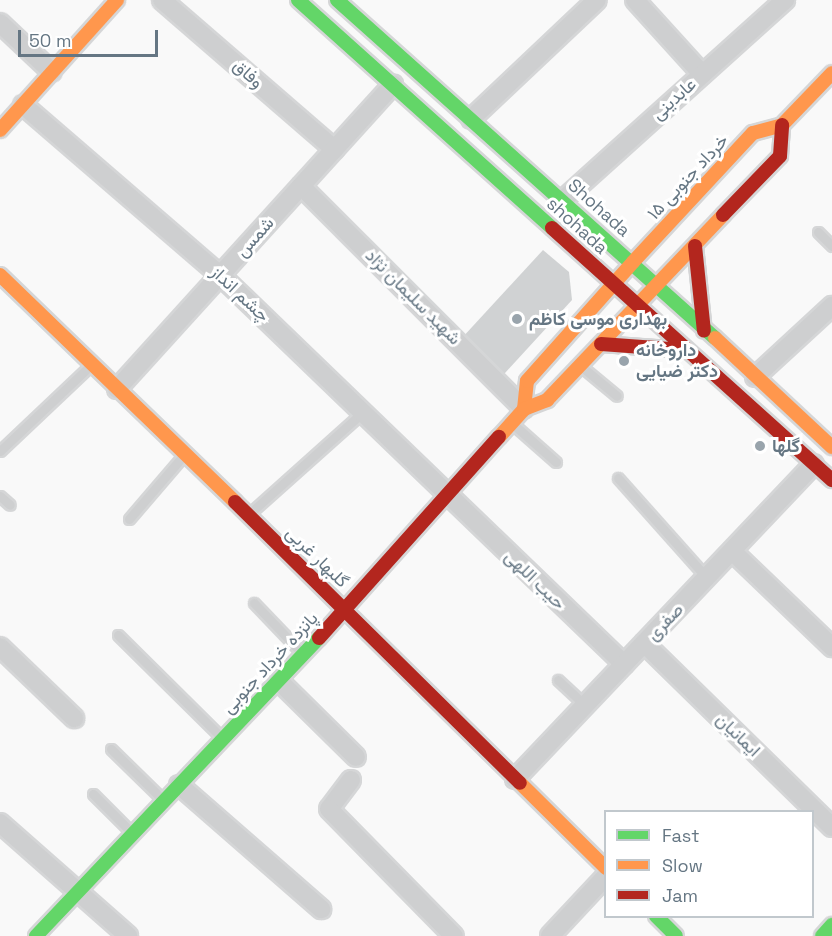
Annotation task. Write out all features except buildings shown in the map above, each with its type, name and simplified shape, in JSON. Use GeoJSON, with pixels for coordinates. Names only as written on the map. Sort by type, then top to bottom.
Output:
{"type":"FeatureCollection","features":[{"type":"Feature","properties":{"kind":"street"},"geometry":{"type":"LineString","coordinates":[[0,130],[117,0]]}},
{"type":"Feature","properties":{"kind":"street","name":"وفاق"},"geometry":{"type":"LineString","coordinates":[[162,0],[334,149]]}},
{"type":"Feature","properties":{"kind":"street","name":"shohada"},"geometry":{"type":"LineString","coordinates":[[298,0],[638,305],[684,350],[832,480]]}},
{"type":"Feature","properties":{"kind":"street","name":"Shohada"},"geometry":{"type":"LineString","coordinates":[[337,0],[633,262],[704,331],[832,447]]}},
{"type":"Feature","properties":{"kind":"street"},"geometry":{"type":"LineString","coordinates":[[635,0],[702,74]]}},
{"type":"Feature","properties":{"kind":"street","name":"عابدینی"},"geometry":{"type":"LineString","coordinates":[[563,200],[785,0]]}},
{"type":"Feature","properties":{"kind":"street"},"geometry":{"type":"LineString","coordinates":[[471,119],[593,1]]}},
{"type":"Feature","properties":{"kind":"street"},"geometry":{"type":"LineString","coordinates":[[0,23],[52,72]]}},
{"type":"Feature","properties":{"kind":"street"},"geometry":{"type":"LineString","coordinates":[[525,409],[547,400],[780,156],[782,125],[823,89],[832,73]]}},
{"type":"Feature","properties":{"kind":"street","name":"شمس"},"geometry":{"type":"LineString","coordinates":[[117,389],[393,85]]}},
{"type":"Feature","properties":{"kind":"street","name":"چشم انداز"},"geometry":{"type":"LineString","coordinates":[[23,105],[220,275],[447,495]]}},
{"type":"Feature","properties":{"kind":"street","name":"۱۵ خرداد جنوبی"},"geometry":{"type":"LineString","coordinates":[[525,409],[527,381],[633,262],[753,134],[782,125]]}},
{"type":"Feature","properties":{"kind":"street","name":"شهید سلیمان نژاد"},"geometry":{"type":"LineString","coordinates":[[301,186],[525,409]]}},
{"type":"Feature","properties":{"kind":"street"},"geometry":{"type":"LineString","coordinates":[[695,246],[704,331]]}},
{"type":"Feature","properties":{"kind":"street","name":"گلبهار غربی"},"geometry":{"type":"LineString","coordinates":[[0,275],[345,609],[604,866]]}},
{"type":"Feature","properties":{"kind":"street"},"geometry":{"type":"LineString","coordinates":[[755,377],[832,306]]}},
{"type":"Feature","properties":{"kind":"street"},"geometry":{"type":"LineString","coordinates":[[601,344],[684,350]]}},
{"type":"Feature","properties":{"kind":"street","name":"پانزده خرداد جنوبی"},"geometry":{"type":"LineString","coordinates":[[36,936],[304,655],[525,409]]}},
{"type":"Feature","properties":{"kind":"street","name":"صفری"},"geometry":{"type":"LineString","coordinates":[[515,779],[814,464]]}},
{"type":"Feature","properties":{"kind":"street","name":"حیب اللهی"},"geometry":{"type":"LineString","coordinates":[[447,495],[624,664]]}},
{"type":"Feature","properties":{"kind":"street"},"geometry":{"type":"LineString","coordinates":[[732,551],[832,647]]}},
{"type":"Feature","properties":{"kind":"street","name":"ایمانیان"},"geometry":{"type":"LineString","coordinates":[[644,643],[832,827]]}},
{"type":"Feature","properties":{"kind":"street"},"geometry":{"type":"LineString","coordinates":[[0,647],[74,718]]}},
{"type":"Feature","properties":{"kind":"street"},"geometry":{"type":"LineString","coordinates":[[279,681],[356,757]]}},
{"type":"Feature","properties":{"kind":"street"},"geometry":{"type":"LineString","coordinates":[[351,780],[329,809],[454,936]]}},
{"type":"Feature","properties":{"kind":"street"},"geometry":{"type":"LineString","coordinates":[[179,785],[321,909]]}},
{"type":"Feature","properties":{"kind":"street"},"geometry":{"type":"LineString","coordinates":[[0,823],[128,936]]}},
{"type":"Feature","properties":{"kind":"street"},"geometry":{"type":"LineString","coordinates":[[550,936],[604,878]]}},
{"type":"Feature","properties":{"kind":"street"},"geometry":{"type":"LineString","coordinates":[[658,918],[676,936]]}},
{"type":"Feature","properties":{"kind":"street"},"geometry":{"type":"LineString","coordinates":[[822,936],[832,925]]}},
{"type":"Feature","properties":{"kind":"lane"},"geometry":{"type":"LineString","coordinates":[[818,232],[832,246]]}},
{"type":"Feature","properties":{"kind":"lane"},"geometry":{"type":"LineString","coordinates":[[0,451],[92,364]]}},
{"type":"Feature","properties":{"kind":"lane"},"geometry":{"type":"LineString","coordinates":[[580,366],[617,396]]}},
{"type":"Feature","properties":{"kind":"lane"},"geometry":{"type":"LineString","coordinates":[[248,515],[362,413]]}},
{"type":"Feature","properties":{"kind":"lane"},"geometry":{"type":"LineString","coordinates":[[512,423],[556,462]]}},
{"type":"Feature","properties":{"kind":"lane"},"geometry":{"type":"LineString","coordinates":[[129,519],[185,454]]}},
{"type":"Feature","properties":{"kind":"lane"},"geometry":{"type":"LineString","coordinates":[[618,478],[707,578]]}},
{"type":"Feature","properties":{"kind":"lane"},"geometry":{"type":"LineString","coordinates":[[0,496],[10,505]]}},
{"type":"Feature","properties":{"kind":"lane"},"geometry":{"type":"LineString","coordinates":[[254,603],[304,655]]}},
{"type":"Feature","properties":{"kind":"lane"},"geometry":{"type":"LineString","coordinates":[[118,635],[223,739]]}},
{"type":"Feature","properties":{"kind":"lane"},"geometry":{"type":"LineString","coordinates":[[558,680],[585,705]]}},
{"type":"Feature","properties":{"kind":"lane"},"geometry":{"type":"LineString","coordinates":[[111,749],[164,801]]}},
{"type":"Feature","properties":{"kind":"lane"},"geometry":{"type":"LineString","coordinates":[[93,794],[133,833]]}},
{"type":"Feature","properties":{"kind":"traffic: fast"},"geometry":{"type":"LineString","coordinates":[[298,0],[552,228]]}},
{"type":"Feature","properties":{"kind":"traffic: fast"},"geometry":{"type":"LineString","coordinates":[[337,0],[715,338]]}},
{"type":"Feature","properties":{"kind":"traffic: fast"},"geometry":{"type":"LineString","coordinates":[[36,936],[319,638]]}},
{"type":"Feature","properties":{"kind":"traffic: fast"},"geometry":{"type":"LineString","coordinates":[[658,918],[676,936]]}},
{"type":"Feature","properties":{"kind":"traffic: fast"},"geometry":{"type":"LineString","coordinates":[[822,936],[832,925]]}},
{"type":"Feature","properties":{"kind":"traffic: slow"},"geometry":{"type":"LineString","coordinates":[[0,130],[117,0]]}},
{"type":"Feature","properties":{"kind":"traffic: slow"},"geometry":{"type":"LineString","coordinates":[[524,409],[527,381],[633,262],[753,133],[782,125],[832,73]]}},
{"type":"Feature","properties":{"kind":"traffic: slow"},"geometry":{"type":"LineString","coordinates":[[499,437],[524,409],[547,400],[723,215]]}},
{"type":"Feature","properties":{"kind":"traffic: slow"},"geometry":{"type":"LineString","coordinates":[[0,275],[235,502]]}},
{"type":"Feature","properties":{"kind":"traffic: slow"},"geometry":{"type":"LineString","coordinates":[[715,338],[832,447]]}},
{"type":"Feature","properties":{"kind":"traffic: slow"},"geometry":{"type":"LineString","coordinates":[[520,783],[604,866]]}},
{"type":"Feature","properties":{"kind":"traffic: jam"},"geometry":{"type":"LineString","coordinates":[[723,215],[780,156],[782,125]]}},
{"type":"Feature","properties":{"kind":"traffic: jam"},"geometry":{"type":"LineString","coordinates":[[552,228],[832,480]]}},
{"type":"Feature","properties":{"kind":"traffic: jam"},"geometry":{"type":"LineString","coordinates":[[695,246],[704,331]]}},
{"type":"Feature","properties":{"kind":"traffic: jam"},"geometry":{"type":"LineString","coordinates":[[601,344],[684,350]]}},
{"type":"Feature","properties":{"kind":"traffic: jam"},"geometry":{"type":"LineString","coordinates":[[319,638],[499,437]]}},
{"type":"Feature","properties":{"kind":"traffic: jam"},"geometry":{"type":"LineString","coordinates":[[235,502],[520,783]]}},
{"type":"Feature","properties":{"kind":"place","name":"بهداری موسی کاظم"},"geometry":{"type":"Point","coordinates":[517,319]}},
{"type":"Feature","properties":{"kind":"place","name":"داروخانه دکتر ضیایی"},"geometry":{"type":"Point","coordinates":[624,361]}},
{"type":"Feature","properties":{"kind":"place","name":"گلها"},"geometry":{"type":"Point","coordinates":[760,446]}}]}
